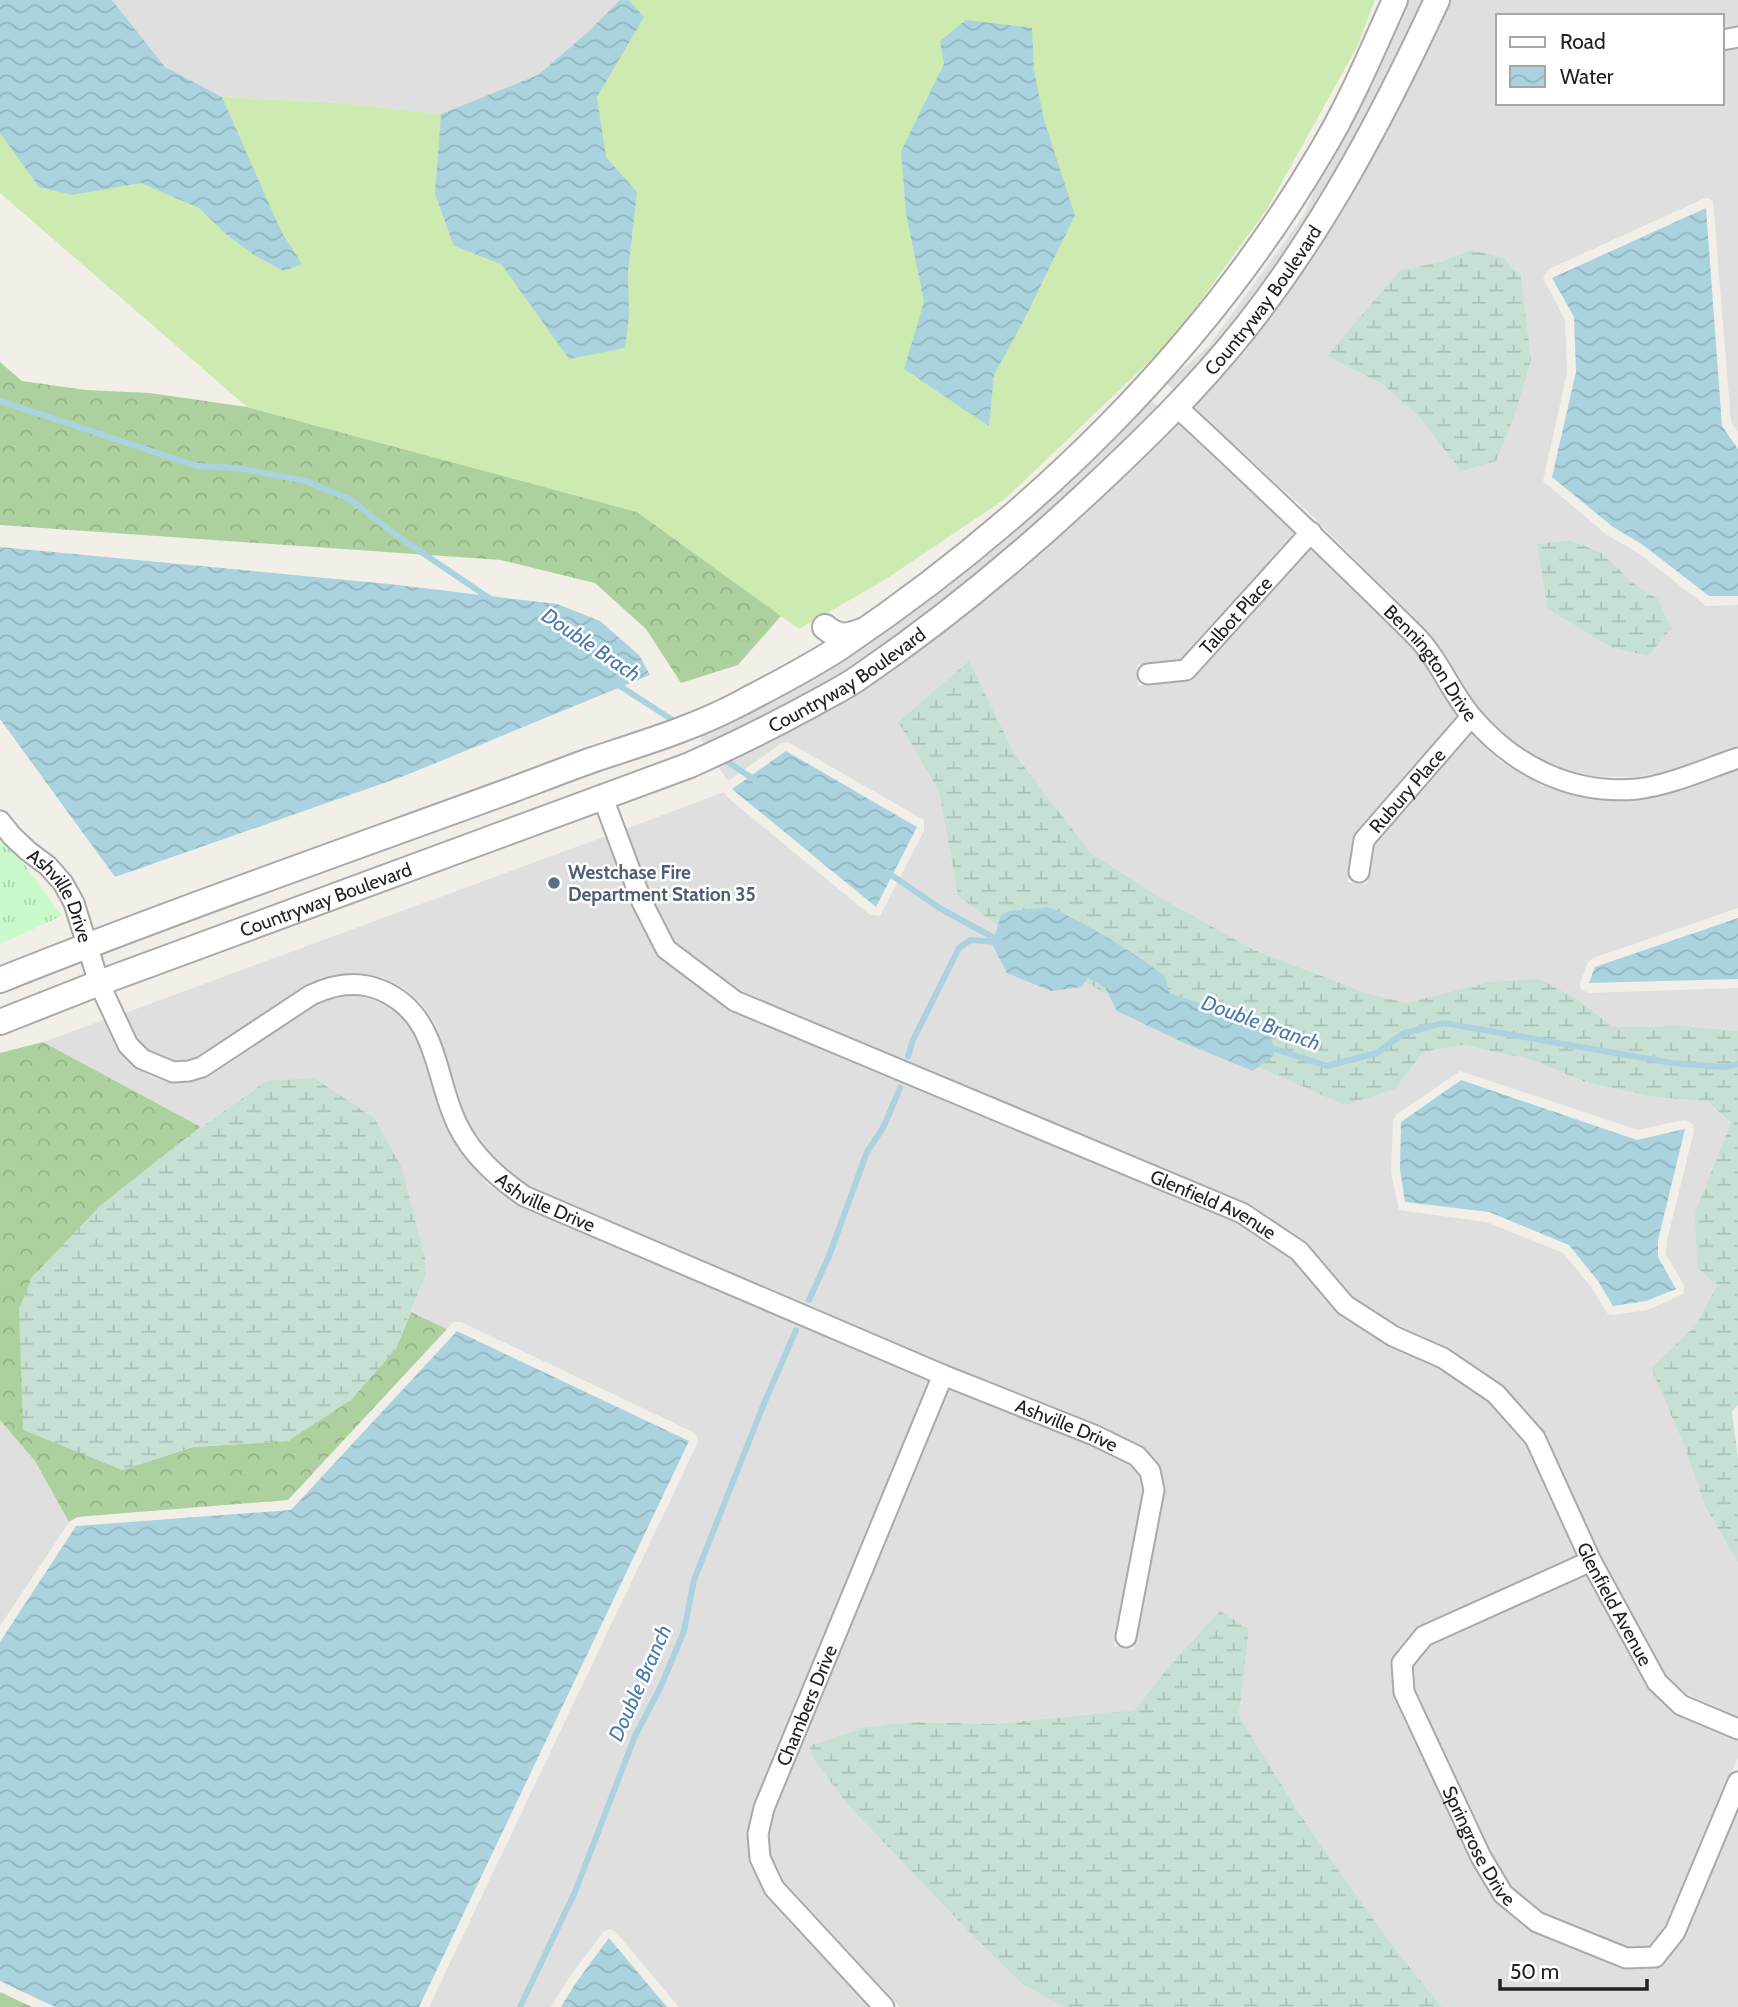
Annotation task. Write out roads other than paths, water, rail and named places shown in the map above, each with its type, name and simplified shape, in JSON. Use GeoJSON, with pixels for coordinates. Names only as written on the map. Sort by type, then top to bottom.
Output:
{"type":"FeatureCollection","features":[{"type":"Feature","properties":{"kind":"street","name":"Countryway Boulevard"},"geometry":{"type":"LineString","coordinates":[[0,980],[590,761],[677,732],[738,704],[839,648],[952,564],[1051,483],[1149,383],[1242,270],[1322,151],[1362,74],[1395,0]]}},
{"type":"Feature","properties":{"kind":"street","name":"Countryway Boulevard"},"geometry":{"type":"LineString","coordinates":[[0,1022],[690,765],[755,736],[859,678],[974,593],[1032,545],[1178,408],[1247,326],[1353,169],[1396,89],[1437,0]]}},
{"type":"Feature","properties":{"kind":"street"},"geometry":{"type":"LineString","coordinates":[[1149,383],[1178,408]]}},
{"type":"Feature","properties":{"kind":"street","name":"Bennington Drive"},"geometry":{"type":"LineString","coordinates":[[1178,408],[1311,532],[1422,642],[1471,717],[1504,750],[1544,774],[1589,788],[1636,789],[1671,781],[1738,758]]}},
{"type":"Feature","properties":{"kind":"street","name":"Talbot Place"},"geometry":{"type":"LineString","coordinates":[[1148,674],[1186,670],[1311,532]]}},
{"type":"Feature","properties":{"kind":"street"},"geometry":{"type":"LineString","coordinates":[[825,627],[833,634],[842,636],[863,631]]}},
{"type":"Feature","properties":{"kind":"street","name":"Rubury Place"},"geometry":{"type":"LineString","coordinates":[[1359,872],[1364,841],[1471,717]]}},
{"type":"Feature","properties":{"kind":"street"},"geometry":{"type":"LineString","coordinates":[[590,761],[603,798]]}},
{"type":"Feature","properties":{"kind":"street","name":"Glenfield Avenue"},"geometry":{"type":"LineString","coordinates":[[603,798],[642,902],[666,949],[736,1001],[1229,1208],[1299,1251],[1345,1305],[1393,1336],[1443,1358],[1496,1394],[1535,1438],[1591,1561],[1657,1682],[1681,1704],[1738,1729]]}},
{"type":"Feature","properties":{"kind":"street","name":"Ashville Drive"},"geometry":{"type":"LineString","coordinates":[[0,821],[12,836],[64,883],[74,903],[99,983],[128,1045],[142,1059],[173,1072],[189,1072],[202,1068],[325,988],[360,984],[377,988],[397,997],[412,1010],[425,1029],[450,1105],[465,1138],[494,1174],[524,1196],[943,1376],[1094,1435],[1137,1456],[1150,1471],[1154,1490],[1126,1637]]}},
{"type":"Feature","properties":{"kind":"street","name":"Chambers Drive"},"geometry":{"type":"LineString","coordinates":[[884,2007],[774,1888],[760,1858],[758,1834],[764,1808],[943,1376]]}},
{"type":"Feature","properties":{"kind":"street","name":"Springrose Drive"},"geometry":{"type":"LineString","coordinates":[[1591,1561],[1424,1636],[1402,1663],[1404,1692],[1481,1857],[1503,1894],[1537,1922],[1626,1958],[1655,1957],[1675,1932],[1738,1782]]}},
{"type":"Feature","properties":{"kind":"water"},"geometry":{"type":"Polygon","coordinates":[[[0,0],[112,0],[165,67],[222,97],[281,231],[302,264],[284,271],[254,255],[227,235],[199,208],[141,183],[72,195],[39,187],[0,133],[0,0]]]}},
{"type":"Feature","properties":{"kind":"water"},"geometry":{"type":"Polygon","coordinates":[[[620,0],[629,0],[644,17],[597,97],[606,157],[637,192],[628,271],[629,317],[625,348],[569,359],[501,264],[454,246],[435,194],[441,114],[538,75],[620,0]]]}},
{"type":"Feature","properties":{"kind":"water"},"geometry":{"type":"Polygon","coordinates":[[[966,20],[1032,28],[1034,71],[1044,120],[1075,215],[994,375],[989,426],[904,369],[924,302],[906,213],[901,151],[944,64],[940,41],[966,20]]]}},
{"type":"Feature","properties":{"kind":"water"},"geometry":{"type":"Polygon","coordinates":[[[1706,208],[1722,426],[1738,449],[1738,596],[1709,596],[1643,545],[1613,527],[1552,477],[1576,372],[1574,317],[1552,278],[1706,208]]]}},
{"type":"Feature","properties":{"kind":"water"},"geometry":{"type":"Polygon","coordinates":[[[0,547],[389,584],[557,604],[600,621],[639,655],[650,675],[404,776],[115,877],[0,719],[0,547]]]}},
{"type":"Feature","properties":{"kind":"water"},"geometry":{"type":"Polygon","coordinates":[[[786,751],[917,827],[876,907],[732,789],[786,751]]]}},
{"type":"Feature","properties":{"kind":"water"},"geometry":{"type":"Polygon","coordinates":[[[1049,907],[1109,939],[1165,976],[1169,993],[1266,1027],[1274,1047],[1274,1055],[1253,1071],[1182,1042],[1117,1011],[1105,987],[1088,978],[1081,987],[1051,991],[1007,973],[992,944],[1001,915],[1010,911],[1049,907]]]}},
{"type":"Feature","properties":{"kind":"water"},"geometry":{"type":"Polygon","coordinates":[[[1738,918],[1738,979],[1589,983],[1595,967],[1738,918]]]}},
{"type":"Feature","properties":{"kind":"water"},"geometry":{"type":"Polygon","coordinates":[[[1461,1080],[1637,1140],[1685,1129],[1658,1240],[1658,1257],[1676,1289],[1646,1301],[1613,1306],[1598,1281],[1569,1245],[1489,1212],[1405,1202],[1400,1170],[1401,1122],[1461,1080]]]}},
{"type":"Feature","properties":{"kind":"water"},"geometry":{"type":"Polygon","coordinates":[[[457,1331],[689,1441],[419,2007],[55,2007],[0,1981],[0,1642],[76,1526],[291,1510],[457,1331]]]}},
{"type":"Feature","properties":{"kind":"water"},"geometry":{"type":"Polygon","coordinates":[[[609,1938],[667,2007],[561,2007],[609,1938]]]}},
{"type":"Feature","properties":{"kind":"waterway"},"geometry":{"type":"LineString","coordinates":[[0,401],[197,466],[238,468],[306,481],[349,499],[396,535],[492,600]]}},
{"type":"Feature","properties":{"kind":"waterway","name":"Double Brach"},"geometry":{"type":"LineString","coordinates":[[617,684],[674,721]]}},
{"type":"Feature","properties":{"kind":"waterway"},"geometry":{"type":"LineString","coordinates":[[720,757],[755,780]]}},
{"type":"Feature","properties":{"kind":"waterway","name":"Double Branch"},"geometry":{"type":"LineString","coordinates":[[887,872],[941,909],[1000,941]]}},
{"type":"Feature","properties":{"kind":"waterway","name":"Double Branch"},"geometry":{"type":"LineString","coordinates":[[908,1056],[913,1040],[959,948],[970,940],[998,942]]}},
{"type":"Feature","properties":{"kind":"waterway","name":"Double Branch"},"geometry":{"type":"LineString","coordinates":[[1266,1046],[1327,1066],[1377,1053],[1404,1033],[1444,1023],[1672,1063],[1723,1067],[1738,1064]]}},
{"type":"Feature","properties":{"kind":"waterway","name":"Double Branch"},"geometry":{"type":"LineString","coordinates":[[809,1300],[829,1256],[867,1152],[884,1126],[900,1088]]}},
{"type":"Feature","properties":{"kind":"waterway","name":"Double Branch"},"geometry":{"type":"LineString","coordinates":[[520,2007],[575,1892],[635,1736],[661,1686],[684,1631],[694,1580],[796,1330]]}},
{"type":"Feature","properties":{"kind":"place","name":"Westchase Fire Department Station 35"},"geometry":{"type":"Point","coordinates":[554,883]}}]}
